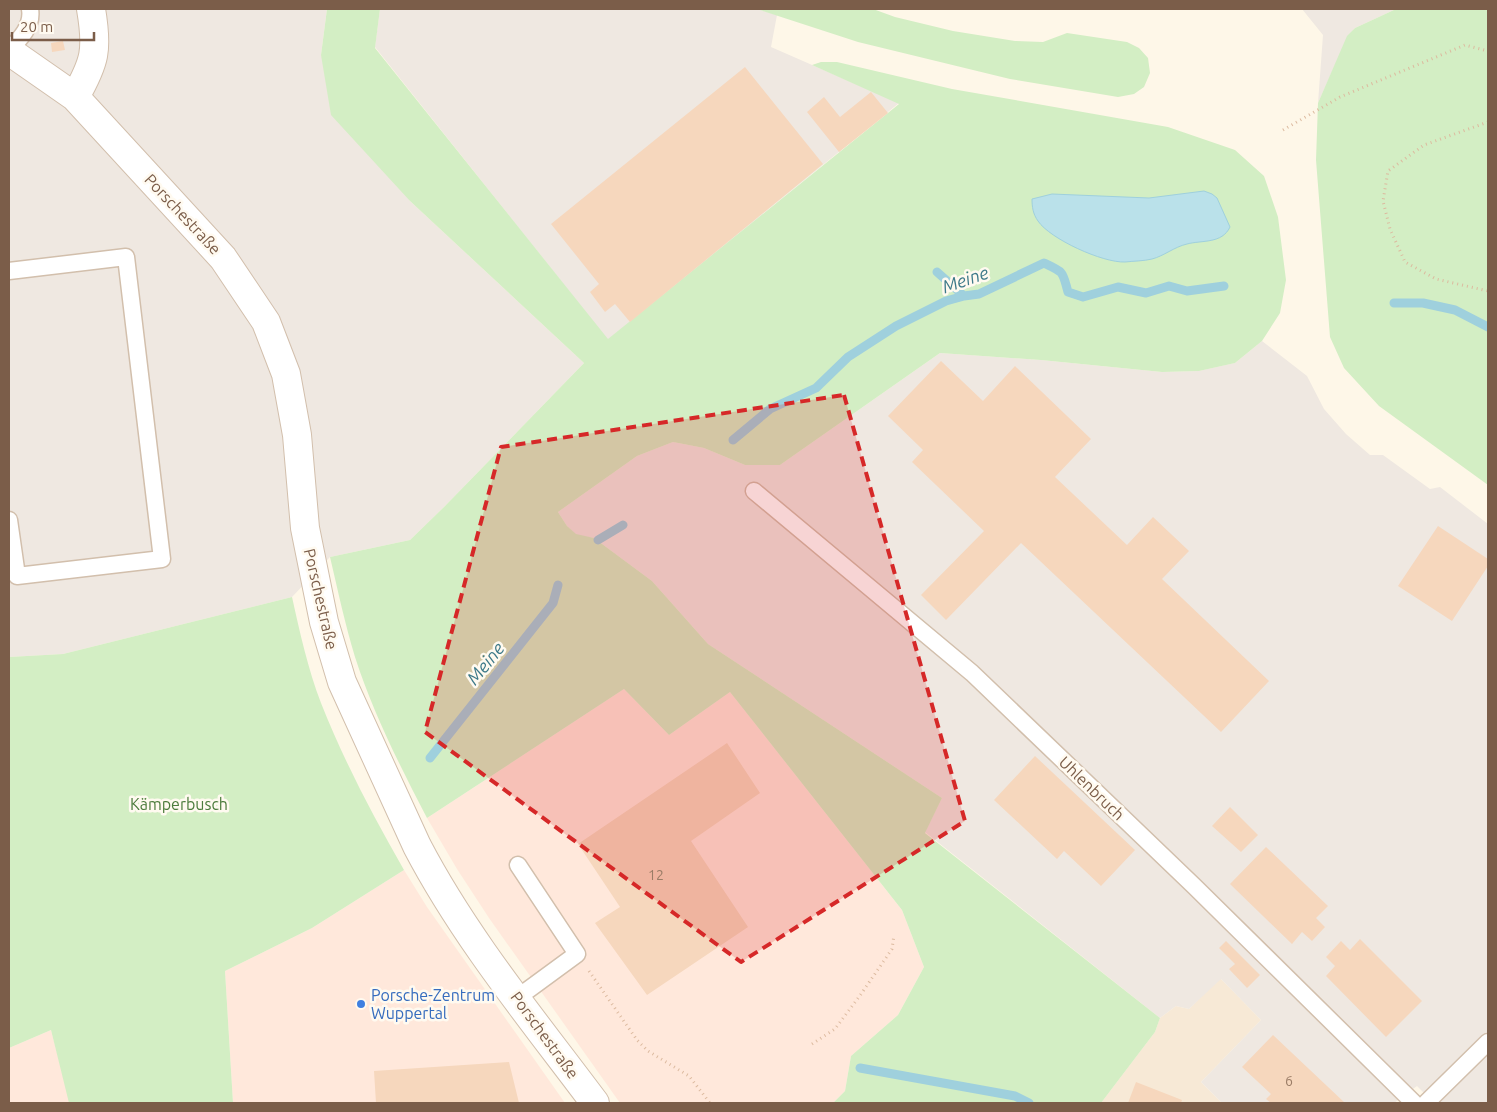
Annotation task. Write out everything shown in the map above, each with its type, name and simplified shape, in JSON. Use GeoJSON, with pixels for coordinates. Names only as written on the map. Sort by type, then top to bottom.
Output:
{"type":"FeatureCollection","features":[{"type":"Feature","properties":{"kind":"street"},"geometry":{"type":"LineString","coordinates":[[75,97],[89,72],[95,49],[95,32],[91,9]]}},
{"type":"Feature","properties":{"kind":"street","name":"Porschestraße"},"geometry":{"type":"LineString","coordinates":[[9,51],[75,97],[223,258],[266,322],[286,374],[297,435],[305,528],[324,622],[342,682],[430,872],[463,924],[595,1103]]}},
{"type":"Feature","properties":{"kind":"lane"},"geometry":{"type":"LineString","coordinates":[[9,51],[22,36],[31,16],[30,9]]}},
{"type":"Feature","properties":{"kind":"lane"},"geometry":{"type":"LineString","coordinates":[[9,271],[126,257],[162,558],[17,576],[9,520]]}},
{"type":"Feature","properties":{"kind":"lane","name":"Uhlenbruch"},"geometry":{"type":"LineString","coordinates":[[754,491],[972,673],[1194,886],[1414,1103]]}},
{"type":"Feature","properties":{"kind":"lane"},"geometry":{"type":"LineString","coordinates":[[517,998],[577,954],[518,865]]}},
{"type":"Feature","properties":{"kind":"lane"},"geometry":{"type":"LineString","coordinates":[[1426,1103],[1488,1042]]}},
{"type":"Feature","properties":{"kind":"path"},"geometry":{"type":"LineString","coordinates":[[1283,130],[1340,97],[1465,45],[1488,51]]}},
{"type":"Feature","properties":{"kind":"path"},"geometry":{"type":"LineString","coordinates":[[1488,122],[1424,144],[1388,171],[1383,200],[1390,229],[1405,262],[1436,279],[1488,291]]}},
{"type":"Feature","properties":{"kind":"path"},"geometry":{"type":"LineString","coordinates":[[812,1044],[835,1029],[892,949],[894,935]]}},
{"type":"Feature","properties":{"kind":"path"},"geometry":{"type":"LineString","coordinates":[[577,954],[637,1040],[648,1051],[689,1076],[710,1103]]}},
{"type":"Feature","properties":{"kind":"highlighted area"},"geometry":{"type":"Polygon","coordinates":[[[844,395],[965,821],[741,962],[425,732],[501,447],[844,395]]]}},
{"type":"Feature","properties":{"kind":"shaded area"},"geometry":{"type":"Polygon","coordinates":[[[9,9],[327,9],[321,55],[410,201],[584,363],[410,540],[330,557],[292,597],[63,654],[9,657],[9,9]]]}},
{"type":"Feature","properties":{"kind":"shaded area"},"geometry":{"type":"Polygon","coordinates":[[[380,9],[757,9],[777,15],[771,47],[899,103],[608,340],[375,47],[380,9]]]}},
{"type":"Feature","properties":{"kind":"shaded area"},"geometry":{"type":"Polygon","coordinates":[[[1302,9],[1396,9],[1355,28],[1348,36],[1318,103],[1323,35],[1302,9]]]}},
{"type":"Feature","properties":{"kind":"shaded area"},"geometry":{"type":"Polygon","coordinates":[[[1262,341],[1307,376],[1324,409],[1346,434],[1370,455],[1383,455],[1430,489],[1440,487],[1488,524],[1488,1103],[1434,1103],[1417,1086],[1394,1103],[1222,1103],[1201,1082],[1261,1020],[1221,979],[1189,1009],[1176,1006],[1160,1018],[925,832],[942,798],[708,644],[652,581],[594,538],[576,535],[567,526],[558,512],[637,456],[673,442],[704,448],[745,465],[780,465],[940,353],[1041,360],[1162,372],[1199,371],[1235,363],[1262,341]]]}},
{"type":"Feature","properties":{"kind":"shaded area"},"geometry":{"type":"Polygon","coordinates":[[[624,689],[669,735],[730,692],[902,910],[924,967],[898,1015],[851,1056],[845,1091],[833,1103],[620,1103],[489,918],[427,818],[624,689]]]}},
{"type":"Feature","properties":{"kind":"shaded area","name":"Porsche-Zentrum Wuppertal"},"geometry":{"type":"Polygon","coordinates":[[[404,870],[427,907],[565,1103],[233,1103],[225,971],[312,928],[404,870]]]}},
{"type":"Feature","properties":{"kind":"shaded area"},"geometry":{"type":"Polygon","coordinates":[[[1220,978],[1261,1020],[1201,1082],[1222,1103],[1101,1103],[1155,1032],[1160,1018],[1176,1006],[1189,1009],[1220,978]]]}},
{"type":"Feature","properties":{"kind":"shaded area"},"geometry":{"type":"Polygon","coordinates":[[[51,1030],[70,1103],[9,1103],[9,1048],[51,1030]]]}},
{"type":"Feature","properties":{"kind":"green space"},"geometry":{"type":"Polygon","coordinates":[[[327,9],[380,9],[375,48],[608,339],[899,104],[812,65],[821,62],[837,62],[952,89],[1168,127],[1235,150],[1264,176],[1278,217],[1286,280],[1280,313],[1262,341],[1235,363],[1199,371],[1162,372],[1041,360],[940,353],[780,465],[745,465],[704,448],[673,442],[637,456],[558,512],[567,526],[576,534],[594,538],[652,581],[708,644],[942,798],[925,833],[1160,1018],[1155,1032],[1101,1103],[833,1103],[845,1091],[851,1056],[898,1015],[924,967],[902,910],[730,692],[669,735],[624,689],[427,818],[388,739],[362,678],[348,632],[330,557],[410,540],[584,363],[410,201],[331,115],[321,55],[327,9]]]}},
{"type":"Feature","properties":{"kind":"green space"},"geometry":{"type":"Polygon","coordinates":[[[757,9],[873,9],[895,17],[953,31],[1015,41],[1043,42],[1067,33],[1127,42],[1139,48],[1148,58],[1150,73],[1144,87],[1134,94],[1118,97],[1010,79],[858,42],[757,9]]]}},
{"type":"Feature","properties":{"kind":"green space"},"geometry":{"type":"Polygon","coordinates":[[[1396,9],[1488,9],[1488,485],[1379,406],[1344,368],[1330,337],[1316,160],[1318,103],[1347,36],[1355,28],[1396,9]]]}},
{"type":"Feature","properties":{"kind":"green space","name":"Kämperbusch"},"geometry":{"type":"Polygon","coordinates":[[[292,597],[308,664],[321,703],[359,788],[404,870],[312,928],[225,971],[233,1103],[69,1103],[51,1030],[9,1048],[9,657],[63,654],[292,597]]]}},
{"type":"Feature","properties":{"kind":"water"},"geometry":{"type":"Polygon","coordinates":[[[1204,191],[1217,198],[1230,227],[1226,232],[1217,239],[1182,245],[1161,256],[1142,261],[1125,262],[1104,259],[1078,249],[1044,228],[1038,221],[1032,205],[1032,199],[1052,194],[1149,198],[1204,191]]]}},
{"type":"Feature","properties":{"kind":"building"},"geometry":{"type":"Polygon","coordinates":[[[63,41],[65,50],[52,52],[51,43],[63,41]]]}},
{"type":"Feature","properties":{"kind":"building"},"geometry":{"type":"Polygon","coordinates":[[[745,67],[823,164],[630,322],[615,304],[605,312],[590,292],[599,284],[551,224],[745,67]]]}},
{"type":"Feature","properties":{"kind":"building"},"geometry":{"type":"Polygon","coordinates":[[[871,92],[888,113],[839,152],[807,112],[824,97],[840,117],[871,92]]]}},
{"type":"Feature","properties":{"kind":"building"},"geometry":{"type":"Polygon","coordinates":[[[941,361],[983,401],[1015,366],[1091,439],[1055,477],[1127,545],[1153,517],[1189,551],[1162,579],[1269,681],[1221,732],[1021,543],[946,620],[921,595],[984,531],[912,462],[923,450],[888,416],[941,361]]]}},
{"type":"Feature","properties":{"kind":"building"},"geometry":{"type":"Polygon","coordinates":[[[1438,526],[1488,559],[1488,566],[1452,621],[1398,586],[1438,526]]]}},
{"type":"Feature","properties":{"kind":"building"},"geometry":{"type":"Polygon","coordinates":[[[727,743],[760,793],[691,841],[748,927],[647,995],[595,923],[620,907],[578,844],[727,743]]]}},
{"type":"Feature","properties":{"kind":"building"},"geometry":{"type":"Polygon","coordinates":[[[1035,756],[1135,850],[1101,886],[1064,851],[1057,859],[994,800],[1035,756]]]}},
{"type":"Feature","properties":{"kind":"building"},"geometry":{"type":"Polygon","coordinates":[[[1230,807],[1258,835],[1241,852],[1212,826],[1230,807]]]}},
{"type":"Feature","properties":{"kind":"building"},"geometry":{"type":"Polygon","coordinates":[[[1266,847],[1328,906],[1316,918],[1325,927],[1312,941],[1302,932],[1292,944],[1230,884],[1266,847]]]}},
{"type":"Feature","properties":{"kind":"building"},"geometry":{"type":"Polygon","coordinates":[[[1360,939],[1422,1001],[1386,1037],[1326,976],[1335,966],[1326,957],[1341,941],[1350,950],[1360,939]]]}},
{"type":"Feature","properties":{"kind":"building"},"geometry":{"type":"Polygon","coordinates":[[[1226,941],[1260,975],[1247,988],[1229,969],[1235,964],[1219,948],[1226,941]]]}},
{"type":"Feature","properties":{"kind":"building"},"geometry":{"type":"Polygon","coordinates":[[[1273,1035],[1345,1103],[1271,1103],[1266,1099],[1271,1094],[1242,1067],[1273,1035]]]}},
{"type":"Feature","properties":{"kind":"building"},"geometry":{"type":"Polygon","coordinates":[[[509,1062],[519,1103],[376,1103],[374,1071],[509,1062]]]}},
{"type":"Feature","properties":{"kind":"building"},"geometry":{"type":"Polygon","coordinates":[[[1136,1082],[1182,1100],[1181,1103],[1128,1103],[1136,1082]]]}},
{"type":"Feature","properties":{"kind":"waterway","name":"Meine"},"geometry":{"type":"LineString","coordinates":[[733,440],[770,409],[816,388],[848,357],[896,326],[946,301],[979,294],[1044,263],[1062,273],[1068,292],[1083,297],[1118,287],[1146,293],[1169,286],[1187,291],[1224,286]]}},
{"type":"Feature","properties":{"kind":"waterway"},"geometry":{"type":"LineString","coordinates":[[937,272],[964,296]]}},
{"type":"Feature","properties":{"kind":"waterway","name":"Meine"},"geometry":{"type":"LineString","coordinates":[[1394,303],[1423,303],[1455,310],[1488,327]]}},
{"type":"Feature","properties":{"kind":"waterway","name":"Meine"},"geometry":{"type":"LineString","coordinates":[[598,540],[623,525]]}},
{"type":"Feature","properties":{"kind":"waterway","name":"Meine"},"geometry":{"type":"LineString","coordinates":[[430,758],[553,603],[558,585]]}},
{"type":"Feature","properties":{"kind":"waterway"},"geometry":{"type":"LineString","coordinates":[[860,1068],[1015,1096],[1029,1103]]}},
{"type":"Feature","properties":{"kind":"place","name":"Porsche-Zentrum Wuppertal"},"geometry":{"type":"Point","coordinates":[361,1004]}}]}
